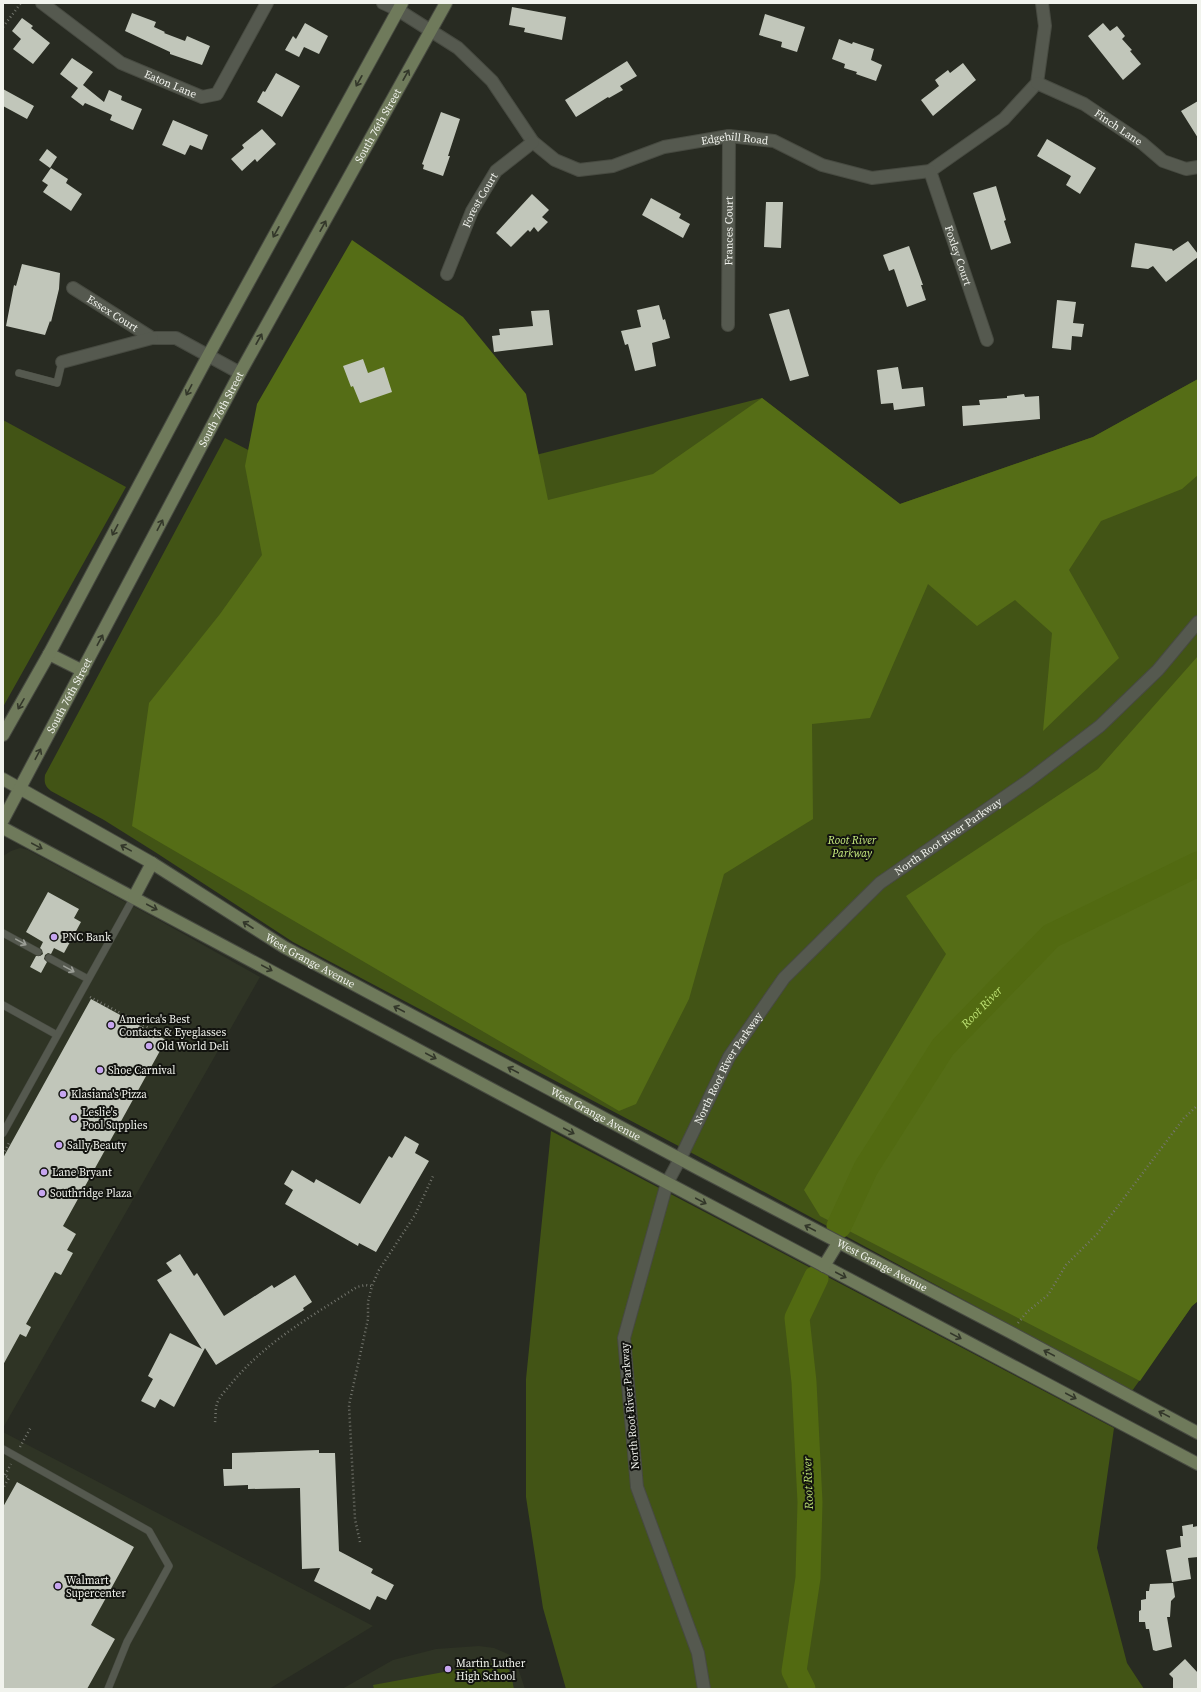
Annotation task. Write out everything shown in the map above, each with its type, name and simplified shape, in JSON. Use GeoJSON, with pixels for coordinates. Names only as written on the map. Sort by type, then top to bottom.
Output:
{"type":"FeatureCollection","features":[{"type":"Feature","properties":{"kind":"street","name":"Eaton Lane"},"geometry":{"type":"LineString","coordinates":[[42,3],[121,63],[202,97],[217,94],[267,3]]}},
{"type":"Feature","properties":{"kind":"street","name":"Edgehill Road"},"geometry":{"type":"LineString","coordinates":[[383,3],[400,6],[431,30],[458,48],[492,81],[533,142],[555,160],[579,170],[613,166],[664,147],[729,136],[774,141],[822,165],[872,178],[930,171],[1004,119],[1036,83]]}},
{"type":"Feature","properties":{"kind":"street","name":"South 76th Street"},"geometry":{"type":"LineString","coordinates":[[3,820],[240,373],[446,3]]}},
{"type":"Feature","properties":{"kind":"street"},"geometry":{"type":"LineString","coordinates":[[1036,83],[1044,26],[1042,3]]}},
{"type":"Feature","properties":{"kind":"street"},"geometry":{"type":"LineString","coordinates":[[3,735],[49,654],[208,356],[400,6]]}},
{"type":"Feature","properties":{"kind":"street","name":"Finch Lane"},"geometry":{"type":"LineString","coordinates":[[1036,83],[1084,104],[1142,143],[1164,161],[1186,169],[1198,167]]}},
{"type":"Feature","properties":{"kind":"street","name":"Frances Court"},"geometry":{"type":"LineString","coordinates":[[728,325],[729,136]]}},
{"type":"Feature","properties":{"kind":"street","name":"Forest Court"},"geometry":{"type":"LineString","coordinates":[[447,274],[472,210],[496,171],[533,142]]}},
{"type":"Feature","properties":{"kind":"street","name":"Foxley Court"},"geometry":{"type":"LineString","coordinates":[[930,171],[987,340]]}},
{"type":"Feature","properties":{"kind":"street","name":"Essex Court"},"geometry":{"type":"LineString","coordinates":[[73,288],[152,338]]}},
{"type":"Feature","properties":{"kind":"street","name":"Essex Court"},"geometry":{"type":"LineString","coordinates":[[62,362],[152,338],[176,338],[240,373]]}},
{"type":"Feature","properties":{"kind":"street","name":"North Root River Parkway"},"geometry":{"type":"LineString","coordinates":[[704,1689],[698,1653],[637,1487],[624,1338],[666,1183],[680,1159],[729,1057],[784,978],[880,882],[1028,782],[1100,726],[1158,670],[1198,622]]}},
{"type":"Feature","properties":{"kind":"street"},"geometry":{"type":"LineString","coordinates":[[49,654],[83,671]]}},
{"type":"Feature","properties":{"kind":"street","name":"West Grange Avenue"},"geometry":{"type":"LineString","coordinates":[[3,779],[152,863],[284,947],[680,1159],[1010,1332],[1198,1433]]}},
{"type":"Feature","properties":{"kind":"street"},"geometry":{"type":"LineString","coordinates":[[3,828],[666,1183],[1198,1464]]}},
{"type":"Feature","properties":{"kind":"street"},"geometry":{"type":"LineString","coordinates":[[134,897],[152,863]]}},
{"type":"Feature","properties":{"kind":"street"},"geometry":{"type":"LineString","coordinates":[[824,1266],[838,1243]]}},
{"type":"Feature","properties":{"kind":"lane"},"geometry":{"type":"LineString","coordinates":[[19,373],[57,383],[62,362]]}},
{"type":"Feature","properties":{"kind":"lane"},"geometry":{"type":"LineString","coordinates":[[3,1133],[134,897]]}},
{"type":"Feature","properties":{"kind":"lane"},"geometry":{"type":"LineString","coordinates":[[3,933],[38,952]]}},
{"type":"Feature","properties":{"kind":"lane"},"geometry":{"type":"LineString","coordinates":[[49,958],[88,979]]}},
{"type":"Feature","properties":{"kind":"lane"},"geometry":{"type":"LineString","coordinates":[[3,1005],[57,1035]]}},
{"type":"Feature","properties":{"kind":"lane"},"geometry":{"type":"LineString","coordinates":[[3,1449],[149,1531],[169,1566],[127,1642],[108,1689]]}},
{"type":"Feature","properties":{"kind":"path"},"geometry":{"type":"LineString","coordinates":[[3,27],[22,3]]}},
{"type":"Feature","properties":{"kind":"path"},"geometry":{"type":"LineString","coordinates":[[87,1002],[91,996],[166,1037]]}},
{"type":"Feature","properties":{"kind":"path"},"geometry":{"type":"LineString","coordinates":[[1010,1332],[1026,1312],[1048,1295],[1066,1265],[1097,1234],[1184,1118],[1198,1105]]}},
{"type":"Feature","properties":{"kind":"path"},"geometry":{"type":"LineString","coordinates":[[3,1155],[14,1134]]}},
{"type":"Feature","properties":{"kind":"path"},"geometry":{"type":"LineString","coordinates":[[360,1542],[355,1519],[349,1405],[368,1320],[368,1302],[372,1286],[384,1263],[415,1215],[434,1174]]}},
{"type":"Feature","properties":{"kind":"path"},"geometry":{"type":"LineString","coordinates":[[215,1422],[217,1402],[220,1397],[239,1373],[258,1354],[275,1340],[356,1287],[365,1285],[372,1286]]}},
{"type":"Feature","properties":{"kind":"path"},"geometry":{"type":"LineString","coordinates":[[19,1449],[32,1427]]}},
{"type":"Feature","properties":{"kind":"path"},"geometry":{"type":"LineString","coordinates":[[3,1488],[9,1478],[4,1475],[11,1463]]}},
{"type":"Feature","properties":{"kind":"shaded area"},"geometry":{"type":"Polygon","coordinates":[[[20,848],[28,850],[155,918],[260,977],[3,1428],[3,856],[20,848]]]}},
{"type":"Feature","properties":{"kind":"shaded area"},"geometry":{"type":"Polygon","coordinates":[[[3,1432],[373,1626],[269,1689],[3,1689],[3,1432]]]}},
{"type":"Feature","properties":{"kind":"shaded area","name":"Martin Luther High School"},"geometry":{"type":"Polygon","coordinates":[[[479,1646],[494,1648],[508,1654],[516,1662],[525,1689],[342,1689],[393,1660],[436,1649],[479,1646]]]}},
{"type":"Feature","properties":{"kind":"green space"},"geometry":{"type":"Polygon","coordinates":[[[352,240],[463,317],[526,394],[548,500],[653,474],[762,398],[900,504],[1093,437],[1198,379],[1198,475],[1182,489],[1101,521],[1069,570],[1119,658],[1043,731],[1052,633],[1015,600],[977,626],[928,584],[870,718],[812,724],[813,819],[724,874],[689,999],[636,1104],[619,1111],[132,826],[149,703],[220,614],[262,555],[245,466],[257,404],[352,240]]]}},
{"type":"Feature","properties":{"kind":"green space","name":"Root River Parkway"},"geometry":{"type":"Polygon","coordinates":[[[1198,379],[1198,1301],[1192,1306],[1132,1391],[705,1160],[293,942],[104,820],[51,791],[45,784],[45,775],[225,438],[349,502],[762,398],[900,504],[1093,437],[1198,379]]]}},
{"type":"Feature","properties":{"kind":"green space"},"geometry":{"type":"Polygon","coordinates":[[[3,420],[126,487],[3,707],[3,420]]]}},
{"type":"Feature","properties":{"kind":"green space"},"geometry":{"type":"Polygon","coordinates":[[[1198,656],[1198,1301],[1192,1306],[1140,1381],[820,1216],[804,1190],[946,954],[906,896],[1098,769],[1198,656]]]}},
{"type":"Feature","properties":{"kind":"green space"},"geometry":{"type":"Polygon","coordinates":[[[551,1131],[1114,1428],[1097,1548],[1127,1663],[1144,1689],[566,1689],[543,1608],[526,1497],[526,1379],[551,1131]]]}},
{"type":"Feature","properties":{"kind":"green space"},"geometry":{"type":"Polygon","coordinates":[[[493,1663],[507,1667],[511,1674],[514,1689],[374,1689],[373,1685],[493,1663]]]}},
{"type":"Feature","properties":{"kind":"building"},"geometry":{"type":"Polygon","coordinates":[[[512,7],[566,17],[562,40],[524,32],[525,28],[509,25],[512,7]]]}},
{"type":"Feature","properties":{"kind":"building"},"geometry":{"type":"Polygon","coordinates":[[[132,13],[156,22],[154,27],[165,32],[164,33],[185,41],[187,36],[210,46],[202,65],[170,54],[170,52],[125,31],[132,13]]]}},
{"type":"Feature","properties":{"kind":"building"},"geometry":{"type":"Polygon","coordinates":[[[765,14],[805,27],[797,52],[781,47],[782,42],[759,35],[765,14]]]}},
{"type":"Feature","properties":{"kind":"building"},"geometry":{"type":"Polygon","coordinates":[[[22,18],[33,26],[31,28],[50,43],[33,64],[13,49],[21,39],[12,31],[22,18]]]}},
{"type":"Feature","properties":{"kind":"building"},"geometry":{"type":"Polygon","coordinates":[[[305,23],[328,36],[319,54],[304,47],[299,57],[285,50],[293,36],[296,39],[305,23]]]}},
{"type":"Feature","properties":{"kind":"building"},"geometry":{"type":"Polygon","coordinates":[[[1103,23],[1110,31],[1117,26],[1125,36],[1122,39],[1132,50],[1130,51],[1141,64],[1123,80],[1088,36],[1103,23]]]}},
{"type":"Feature","properties":{"kind":"building"},"geometry":{"type":"Polygon","coordinates":[[[839,39],[852,44],[853,42],[874,49],[871,60],[882,65],[876,81],[844,68],[845,64],[832,59],[839,39]]]}},
{"type":"Feature","properties":{"kind":"building"},"geometry":{"type":"Polygon","coordinates":[[[72,58],[93,72],[83,85],[104,102],[109,90],[122,96],[121,100],[142,109],[133,130],[110,120],[112,115],[85,103],[83,106],[71,97],[78,88],[60,74],[72,58]]]}},
{"type":"Feature","properties":{"kind":"building"},"geometry":{"type":"Polygon","coordinates":[[[627,61],[637,76],[620,86],[623,90],[609,98],[608,97],[576,117],[565,100],[627,61]]]}},
{"type":"Feature","properties":{"kind":"building"},"geometry":{"type":"Polygon","coordinates":[[[963,63],[976,80],[933,116],[921,100],[939,86],[935,80],[948,70],[950,73],[963,63]]]}},
{"type":"Feature","properties":{"kind":"building"},"geometry":{"type":"Polygon","coordinates":[[[276,73],[300,86],[282,117],[257,102],[263,91],[265,92],[276,73]]]}},
{"type":"Feature","properties":{"kind":"building"},"geometry":{"type":"Polygon","coordinates":[[[3,89],[34,106],[27,119],[3,106],[3,89]]]}},
{"type":"Feature","properties":{"kind":"building"},"geometry":{"type":"Polygon","coordinates":[[[1198,101],[1198,138],[1181,111],[1198,101]]]}},
{"type":"Feature","properties":{"kind":"building"},"geometry":{"type":"Polygon","coordinates":[[[441,112],[460,119],[443,176],[423,169],[424,165],[422,164],[441,112]]]}},
{"type":"Feature","properties":{"kind":"building"},"geometry":{"type":"Polygon","coordinates":[[[173,120],[208,135],[202,150],[190,145],[185,155],[162,145],[173,120]]]}},
{"type":"Feature","properties":{"kind":"building"},"geometry":{"type":"Polygon","coordinates":[[[262,129],[276,144],[257,162],[255,159],[242,171],[231,159],[244,148],[242,145],[262,129]]]}},
{"type":"Feature","properties":{"kind":"building"},"geometry":{"type":"Polygon","coordinates":[[[1047,139],[1096,168],[1080,194],[1066,185],[1071,176],[1037,156],[1047,139]]]}},
{"type":"Feature","properties":{"kind":"building"},"geometry":{"type":"Polygon","coordinates":[[[47,149],[57,157],[50,168],[39,160],[47,149]]]}},
{"type":"Feature","properties":{"kind":"building"},"geometry":{"type":"Polygon","coordinates":[[[51,168],[68,179],[66,183],[82,194],[71,211],[43,192],[48,185],[42,181],[51,168]]]}},
{"type":"Feature","properties":{"kind":"building"},"geometry":{"type":"Polygon","coordinates":[[[996,186],[1011,243],[991,250],[973,193],[996,186]]]}},
{"type":"Feature","properties":{"kind":"building"},"geometry":{"type":"Polygon","coordinates":[[[532,194],[549,210],[542,217],[548,222],[538,232],[534,227],[530,232],[528,230],[511,247],[496,233],[532,194]]]}},
{"type":"Feature","properties":{"kind":"building"},"geometry":{"type":"Polygon","coordinates":[[[651,198],[681,214],[679,218],[690,224],[683,238],[642,215],[651,198]]]}},
{"type":"Feature","properties":{"kind":"building"},"geometry":{"type":"Polygon","coordinates":[[[766,202],[783,202],[781,248],[764,247],[766,202]]]}},
{"type":"Feature","properties":{"kind":"building"},"geometry":{"type":"Polygon","coordinates":[[[1188,241],[1198,254],[1198,257],[1166,282],[1153,266],[1148,269],[1131,267],[1135,243],[1172,249],[1173,251],[1188,241]]]}},
{"type":"Feature","properties":{"kind":"building"},"geometry":{"type":"Polygon","coordinates":[[[909,246],[923,285],[921,285],[926,300],[907,307],[894,269],[889,271],[883,255],[909,246]]]}},
{"type":"Feature","properties":{"kind":"building"},"geometry":{"type":"Polygon","coordinates":[[[22,264],[60,273],[59,289],[51,322],[50,321],[45,335],[6,326],[14,285],[16,286],[22,264]]]}},
{"type":"Feature","properties":{"kind":"building"},"geometry":{"type":"Polygon","coordinates":[[[1057,300],[1076,302],[1073,323],[1084,324],[1082,337],[1072,336],[1071,350],[1052,348],[1057,300]]]}},
{"type":"Feature","properties":{"kind":"building"},"geometry":{"type":"Polygon","coordinates":[[[659,305],[663,320],[665,319],[670,338],[652,343],[656,366],[635,371],[628,344],[625,345],[621,331],[641,327],[637,310],[659,305]]]}},
{"type":"Feature","properties":{"kind":"building"},"geometry":{"type":"Polygon","coordinates":[[[789,309],[809,376],[790,381],[769,314],[789,309]]]}},
{"type":"Feature","properties":{"kind":"building"},"geometry":{"type":"Polygon","coordinates":[[[549,310],[553,345],[494,352],[492,336],[500,335],[499,329],[533,326],[531,311],[549,310]]]}},
{"type":"Feature","properties":{"kind":"building"},"geometry":{"type":"Polygon","coordinates":[[[363,359],[368,373],[384,367],[392,392],[360,403],[353,386],[351,387],[343,366],[363,359]]]}},
{"type":"Feature","properties":{"kind":"building"},"geometry":{"type":"Polygon","coordinates":[[[898,367],[902,389],[923,387],[925,406],[894,410],[893,403],[881,404],[877,370],[898,367]]]}},
{"type":"Feature","properties":{"kind":"building"},"geometry":{"type":"Polygon","coordinates":[[[1024,394],[1025,397],[1039,396],[1040,419],[963,426],[962,406],[980,405],[979,400],[1007,398],[1007,396],[1024,394]]]}},
{"type":"Feature","properties":{"kind":"building","name":"PNC Bank"},"geometry":{"type":"Polygon","coordinates":[[[48,892],[79,909],[74,918],[81,922],[64,953],[54,948],[51,954],[48,953],[45,955],[44,959],[47,962],[41,973],[30,967],[36,956],[43,954],[40,948],[43,942],[26,932],[48,892]]]}},
{"type":"Feature","properties":{"kind":"building","name":"Southridge Plaza"},"geometry":{"type":"Polygon","coordinates":[[[91,999],[166,1040],[63,1226],[76,1234],[67,1250],[73,1253],[61,1275],[55,1272],[26,1324],[31,1327],[26,1337],[20,1334],[3,1365],[3,1158],[91,999]]]}},
{"type":"Feature","properties":{"kind":"building"},"geometry":{"type":"Polygon","coordinates":[[[405,1136],[419,1144],[415,1153],[429,1161],[376,1252],[359,1243],[358,1246],[285,1204],[293,1190],[284,1184],[292,1170],[314,1183],[316,1179],[360,1204],[389,1156],[392,1158],[405,1136]]]}},
{"type":"Feature","properties":{"kind":"building"},"geometry":{"type":"Polygon","coordinates":[[[180,1254],[194,1276],[197,1273],[224,1316],[272,1285],[274,1288],[295,1275],[312,1302],[303,1308],[304,1310],[216,1365],[205,1348],[174,1407],[160,1399],[155,1408],[141,1401],[153,1379],[148,1376],[170,1333],[202,1349],[157,1280],[172,1271],[166,1263],[180,1254]]]}},
{"type":"Feature","properties":{"kind":"building"},"geometry":{"type":"Polygon","coordinates":[[[319,1450],[319,1453],[335,1453],[339,1551],[373,1569],[371,1573],[394,1585],[386,1600],[377,1596],[370,1610],[314,1581],[320,1568],[302,1569],[300,1488],[248,1489],[248,1485],[224,1486],[223,1469],[232,1469],[232,1453],[319,1450]]]}},
{"type":"Feature","properties":{"kind":"building","name":"Walmart Supercenter"},"geometry":{"type":"Polygon","coordinates":[[[17,1482],[134,1547],[91,1625],[115,1639],[87,1689],[3,1689],[3,1507],[17,1482]]]}},
{"type":"Feature","properties":{"kind":"building"},"geometry":{"type":"Polygon","coordinates":[[[1193,1524],[1193,1527],[1198,1526],[1198,1557],[1188,1558],[1191,1579],[1172,1582],[1166,1550],[1181,1547],[1180,1536],[1183,1536],[1182,1526],[1193,1524]]]}},
{"type":"Feature","properties":{"kind":"building"},"geometry":{"type":"Polygon","coordinates":[[[1173,1583],[1175,1597],[1171,1601],[1170,1617],[1167,1617],[1172,1647],[1156,1651],[1153,1650],[1149,1629],[1146,1629],[1145,1622],[1139,1622],[1141,1600],[1146,1599],[1146,1591],[1149,1591],[1150,1584],[1173,1583]]]}},
{"type":"Feature","properties":{"kind":"building"},"geometry":{"type":"Polygon","coordinates":[[[1185,1659],[1198,1673],[1198,1689],[1173,1689],[1173,1678],[1169,1674],[1185,1659]]]}},
{"type":"Feature","properties":{"kind":"waterway","name":"Root River"},"geometry":{"type":"LineString","coordinates":[[839,1226],[866,1168],[943,1047],[1051,936],[1198,864]]}},
{"type":"Feature","properties":{"kind":"waterway","name":"Root River"},"geometry":{"type":"LineString","coordinates":[[803,1689],[794,1671],[808,1578],[810,1502],[804,1382],[797,1318],[816,1278]]}},
{"type":"Feature","properties":{"kind":"place","name":"PNC Bank"},"geometry":{"type":"Point","coordinates":[54,937]}},
{"type":"Feature","properties":{"kind":"place","name":"America's Best Contacts & Eyeglasses"},"geometry":{"type":"Point","coordinates":[111,1025]}},
{"type":"Feature","properties":{"kind":"place","name":"Old World Deli"},"geometry":{"type":"Point","coordinates":[149,1046]}},
{"type":"Feature","properties":{"kind":"place","name":"Shoe Carnival"},"geometry":{"type":"Point","coordinates":[100,1070]}},
{"type":"Feature","properties":{"kind":"place","name":"Klasiana's Pizza"},"geometry":{"type":"Point","coordinates":[63,1094]}},
{"type":"Feature","properties":{"kind":"place","name":"Leslie's Pool Supplies"},"geometry":{"type":"Point","coordinates":[74,1118]}},
{"type":"Feature","properties":{"kind":"place","name":"Sally Beauty"},"geometry":{"type":"Point","coordinates":[59,1145]}},
{"type":"Feature","properties":{"kind":"place","name":"Lane Bryant"},"geometry":{"type":"Point","coordinates":[44,1172]}},
{"type":"Feature","properties":{"kind":"place","name":"Southridge Plaza"},"geometry":{"type":"Point","coordinates":[42,1193]}},
{"type":"Feature","properties":{"kind":"place","name":"Walmart Supercenter"},"geometry":{"type":"Point","coordinates":[58,1586]}},
{"type":"Feature","properties":{"kind":"place","name":"Martin Luther High School"},"geometry":{"type":"Point","coordinates":[448,1669]}}]}
